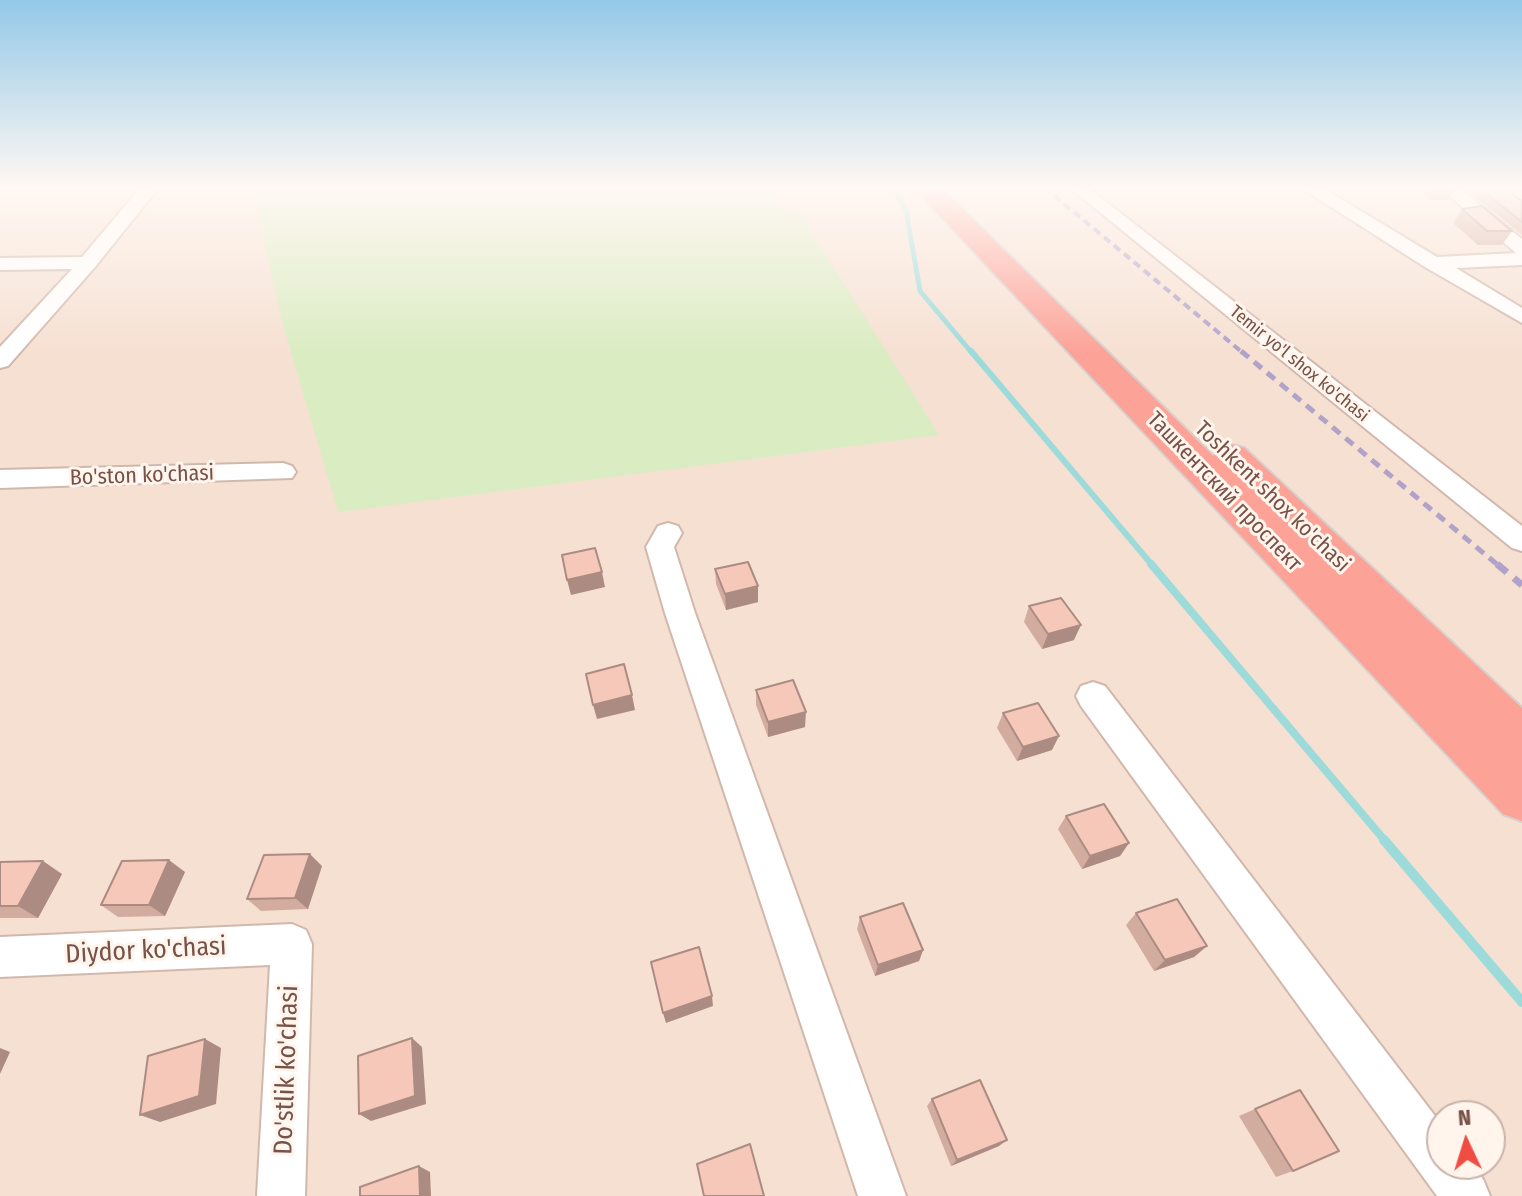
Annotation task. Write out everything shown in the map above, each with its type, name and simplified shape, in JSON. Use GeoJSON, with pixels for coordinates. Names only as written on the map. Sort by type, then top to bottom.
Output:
{"type":"FeatureCollection","features":[{"type":"Feature","properties":{"kind":"highway","name":"Ташкентский проспект"},"geometry":{"type":"LineString","coordinates":[[981,243],[1522,797]]}},
{"type":"Feature","properties":{"kind":"highway","name":"Toshkent shox ko'chasi"},"geometry":{"type":"LineString","coordinates":[[1010,243],[1522,740]]}},
{"type":"Feature","properties":{"kind":"street"},"geometry":{"type":"LineString","coordinates":[[0,361],[104,243]]}},
{"type":"Feature","properties":{"kind":"street","name":"Temir yo'l shox ko'chasi"},"geometry":{"type":"LineString","coordinates":[[1147,243],[1522,541]]}},
{"type":"Feature","properties":{"kind":"street"},"geometry":{"type":"LineString","coordinates":[[1399,243],[1522,317]]}},
{"type":"Feature","properties":{"kind":"street"},"geometry":{"type":"LineString","coordinates":[[1432,263],[1522,259]]}},
{"type":"Feature","properties":{"kind":"street"},"geometry":{"type":"LineString","coordinates":[[0,264],[88,263]]}},
{"type":"Feature","properties":{"kind":"street","name":"Bo'ston ko'chasi"},"geometry":{"type":"LineString","coordinates":[[0,479],[283,472]]}},
{"type":"Feature","properties":{"kind":"street"},"geometry":{"type":"LineString","coordinates":[[668,533],[660,547],[680,613],[882,1196]]}},
{"type":"Feature","properties":{"kind":"street"},"geometry":{"type":"LineString","coordinates":[[1093,696],[1466,1196]]}},
{"type":"Feature","properties":{"kind":"street","name":"Diydor ko'chasi"},"geometry":{"type":"LineString","coordinates":[[0,957],[292,944]]}},
{"type":"Feature","properties":{"kind":"street","name":"Do'stlik ko'chasi"},"geometry":{"type":"LineString","coordinates":[[281,1196],[292,944]]}},
{"type":"Feature","properties":{"kind":"shaded area"},"geometry":{"type":"Polygon","coordinates":[[[0,243],[1522,243],[1522,1196],[0,1196],[0,243]]]}},
{"type":"Feature","properties":{"kind":"green space"},"geometry":{"type":"Polygon","coordinates":[[[265,243],[818,243],[939,435],[338,512],[283,325],[265,243]]]}},
{"type":"Feature","properties":{"kind":"building"},"geometry":{"type":"Polygon","coordinates":[[[595,548],[602,572],[567,580],[562,555],[595,548]]]}},
{"type":"Feature","properties":{"kind":"building"},"geometry":{"type":"Polygon","coordinates":[[[748,562],[758,586],[725,594],[715,569],[748,562]]]}},
{"type":"Feature","properties":{"kind":"building"},"geometry":{"type":"Polygon","coordinates":[[[1061,598],[1081,625],[1048,634],[1029,606],[1061,598]]]}},
{"type":"Feature","properties":{"kind":"building"},"geometry":{"type":"Polygon","coordinates":[[[624,664],[632,695],[593,705],[586,674],[624,664]]]}},
{"type":"Feature","properties":{"kind":"building"},"geometry":{"type":"Polygon","coordinates":[[[793,680],[806,712],[768,722],[756,690],[793,680]]]}},
{"type":"Feature","properties":{"kind":"building"},"geometry":{"type":"Polygon","coordinates":[[[1038,703],[1059,736],[1023,747],[1003,713],[1038,703]]]}},
{"type":"Feature","properties":{"kind":"building"},"geometry":{"type":"Polygon","coordinates":[[[1104,804],[1129,843],[1090,856],[1066,816],[1104,804]]]}},
{"type":"Feature","properties":{"kind":"building"},"geometry":{"type":"Polygon","coordinates":[[[310,854],[295,898],[247,899],[264,855],[310,854]]]}},
{"type":"Feature","properties":{"kind":"building"},"geometry":{"type":"Polygon","coordinates":[[[169,860],[149,905],[101,905],[122,861],[169,860]]]}},
{"type":"Feature","properties":{"kind":"building"},"geometry":{"type":"Polygon","coordinates":[[[43,861],[18,906],[0,906],[0,862],[43,861]]]}},
{"type":"Feature","properties":{"kind":"building"},"geometry":{"type":"Polygon","coordinates":[[[1177,899],[1207,946],[1165,960],[1136,913],[1177,899]]]}},
{"type":"Feature","properties":{"kind":"building"},"geometry":{"type":"Polygon","coordinates":[[[903,903],[923,950],[878,965],[860,917],[903,903]]]}},
{"type":"Feature","properties":{"kind":"building"},"geometry":{"type":"Polygon","coordinates":[[[699,947],[712,996],[663,1013],[651,962],[699,947]]]}},
{"type":"Feature","properties":{"kind":"building"},"geometry":{"type":"Polygon","coordinates":[[[412,1038],[415,1096],[359,1114],[358,1056],[412,1038]]]}},
{"type":"Feature","properties":{"kind":"building"},"geometry":{"type":"Polygon","coordinates":[[[205,1039],[199,1096],[140,1115],[148,1056],[205,1039]]]}},
{"type":"Feature","properties":{"kind":"building"},"geometry":{"type":"Polygon","coordinates":[[[980,1080],[1007,1140],[957,1160],[932,1099],[980,1080]]]}},
{"type":"Feature","properties":{"kind":"building"},"geometry":{"type":"Polygon","coordinates":[[[1300,1090],[1339,1151],[1293,1171],[1255,1109],[1300,1090]]]}},
{"type":"Feature","properties":{"kind":"building"},"geometry":{"type":"Polygon","coordinates":[[[750,1144],[764,1196],[704,1196],[697,1164],[750,1144]]]}},
{"type":"Feature","properties":{"kind":"building"},"geometry":{"type":"Polygon","coordinates":[[[419,1166],[420,1196],[360,1196],[360,1187],[419,1166]]]}},
{"type":"Feature","properties":{"kind":"waterway"},"geometry":{"type":"LineString","coordinates":[[912,243],[920,291],[972,353]]}},
{"type":"Feature","properties":{"kind":"waterway"},"geometry":{"type":"LineString","coordinates":[[971,351],[1153,566]]}},
{"type":"Feature","properties":{"kind":"waterway"},"geometry":{"type":"LineString","coordinates":[[1151,564],[1386,842]]}},
{"type":"Feature","properties":{"kind":"waterway"},"geometry":{"type":"LineString","coordinates":[[1384,840],[1522,1002]]}},
{"type":"Feature","properties":{"kind":"railway"},"geometry":{"type":"LineString","coordinates":[[1111,243],[1243,353]]}},
{"type":"Feature","properties":{"kind":"railway"},"geometry":{"type":"LineString","coordinates":[[1241,351],[1499,566]]}},
{"type":"Feature","properties":{"kind":"railway"},"geometry":{"type":"LineString","coordinates":[[1497,564],[1522,585]]}}]}
